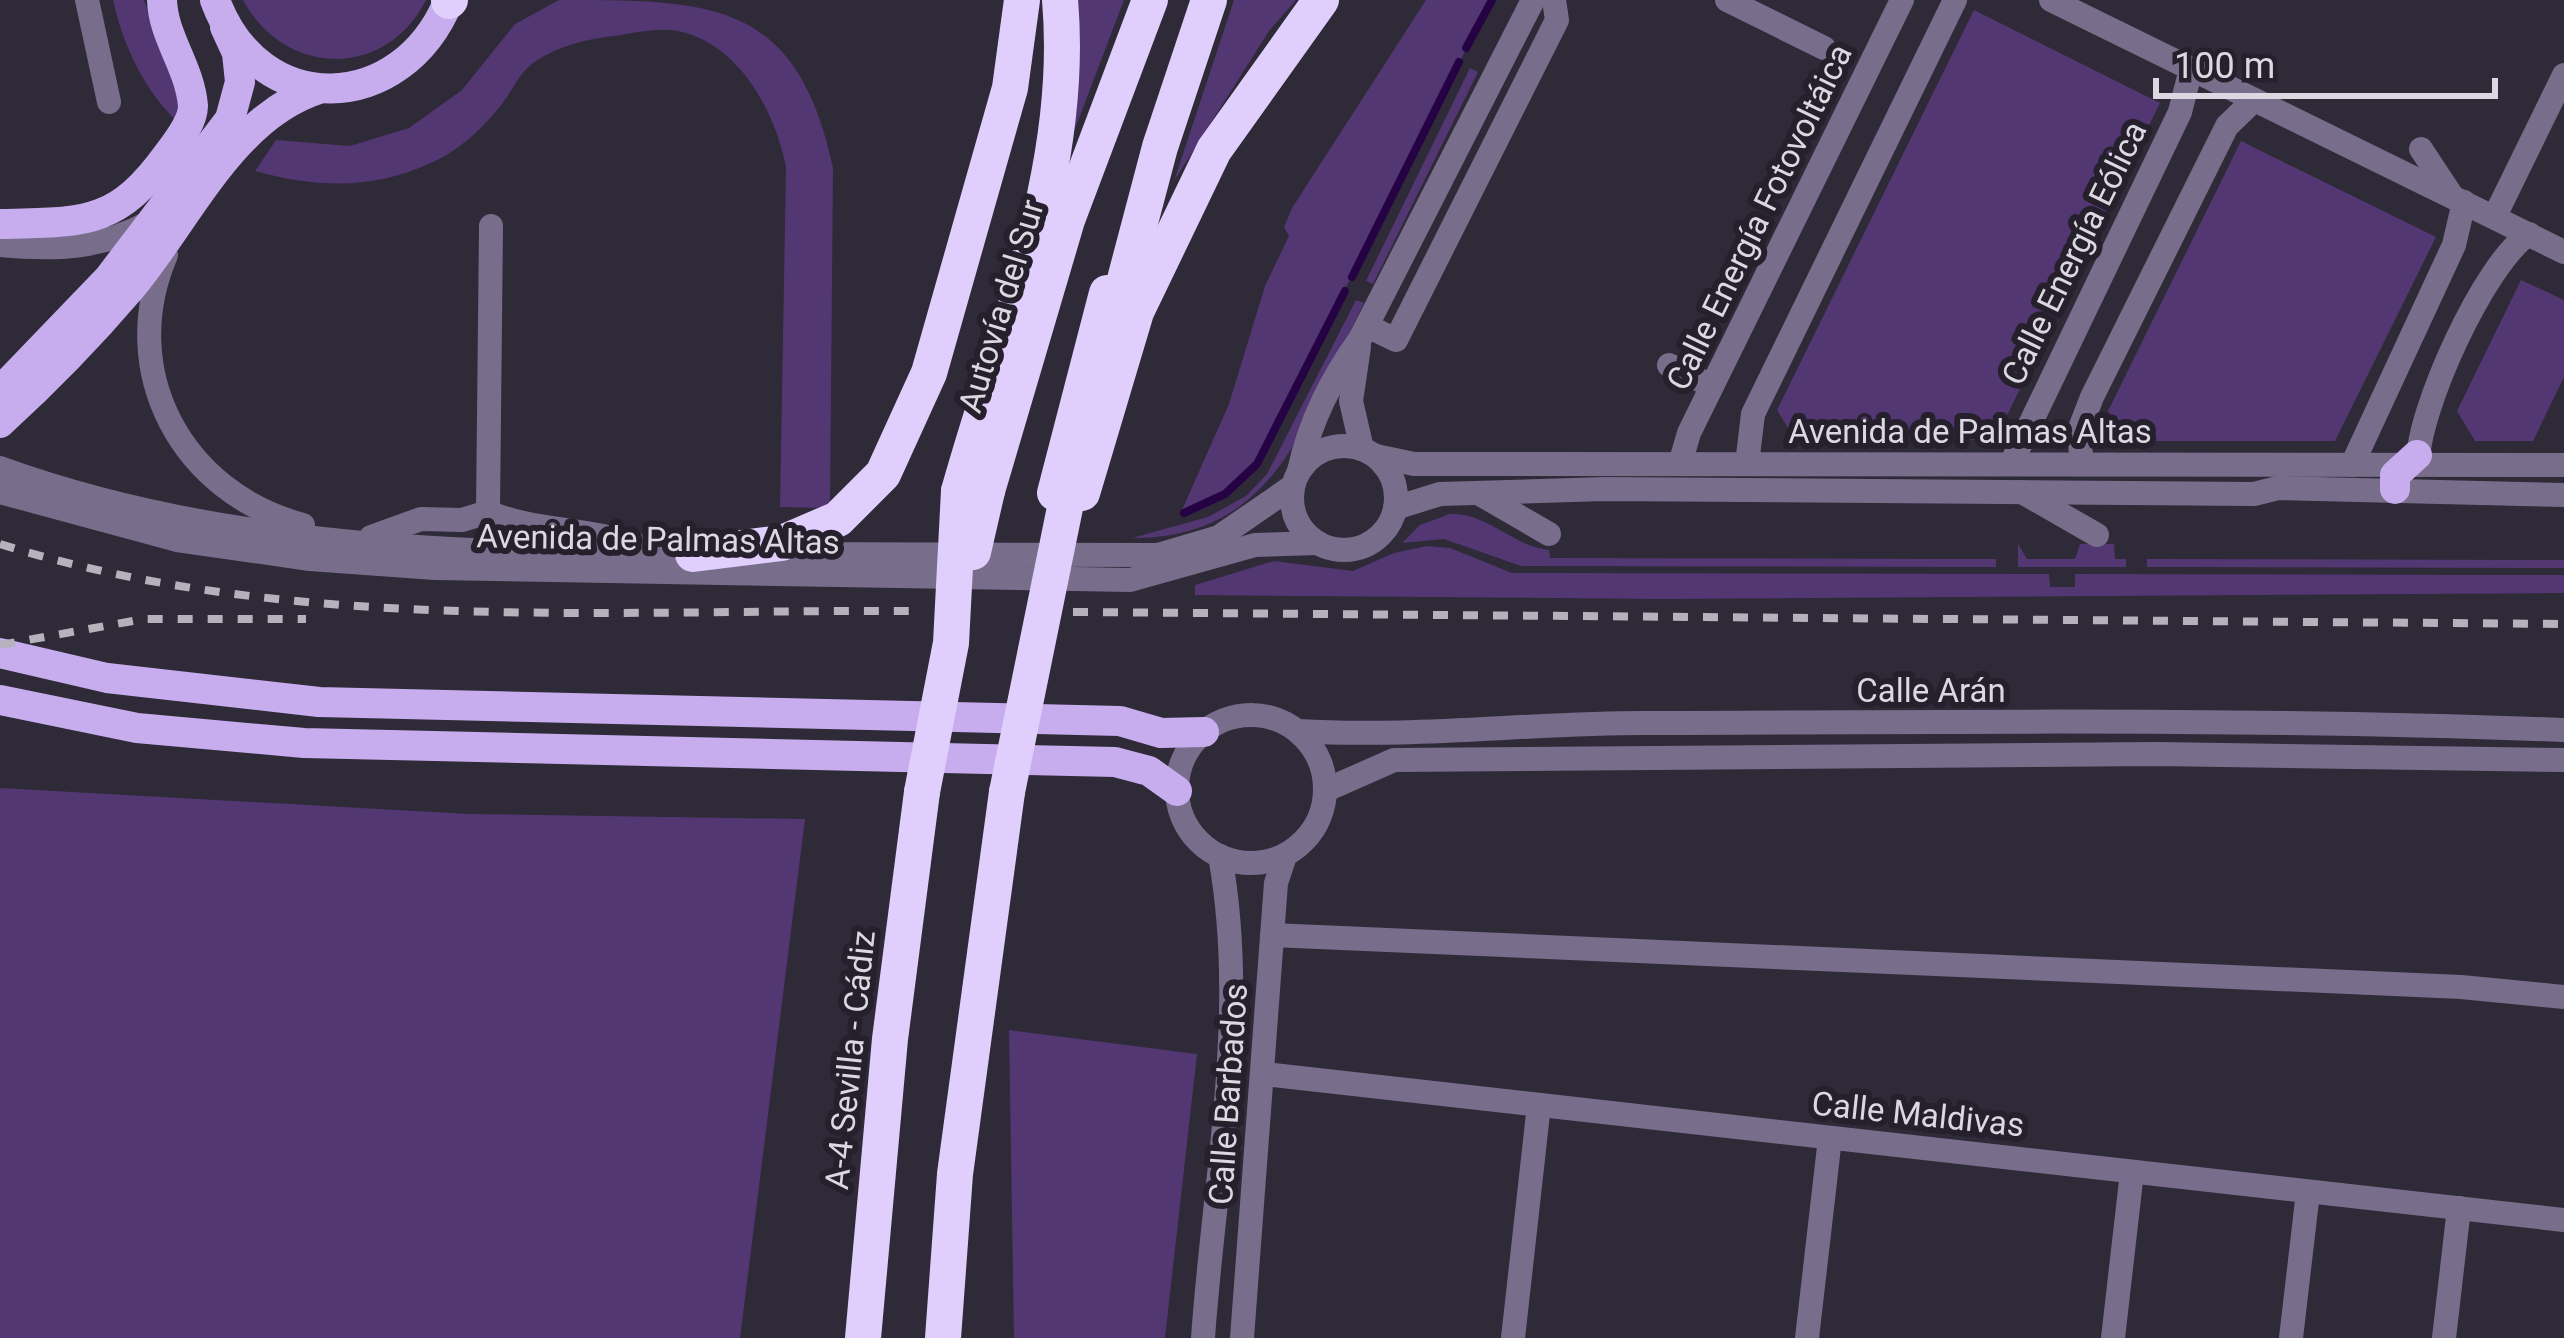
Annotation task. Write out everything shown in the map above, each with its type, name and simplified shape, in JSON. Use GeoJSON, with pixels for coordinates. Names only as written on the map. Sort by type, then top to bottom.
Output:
{"type":"FeatureCollection","features":[{"type":"Feature","properties":{"kind":"highway"},"geometry":{"type":"LineString","coordinates":[[677,554],[782,543],[838,518],[883,474],[929,373],[1010,88],[1022,0]]}},
{"type":"Feature","properties":{"kind":"highway"},"geometry":{"type":"LineString","coordinates":[[973,491],[1060,136],[1060,0]]}},
{"type":"Feature","properties":{"kind":"highway"},"geometry":{"type":"LineString","coordinates":[[1067,220],[1106,69],[1130,0]]}},
{"type":"Feature","properties":{"kind":"highway","name":"Autovía del Sur"},"geometry":{"type":"LineString","coordinates":[[951,643],[973,491],[1150,0]]}},
{"type":"Feature","properties":{"kind":"highway"},"geometry":{"type":"LineString","coordinates":[[943,1338],[955,1174],[981,959],[1008,792],[1138,176],[1196,0]]}},
{"type":"Feature","properties":{"kind":"highway"},"geometry":{"type":"LineString","coordinates":[[1068,493],[1160,147],[1209,0]]}},
{"type":"Feature","properties":{"kind":"highway"},"geometry":{"type":"LineString","coordinates":[[1068,493],[1136,312],[1204,170],[1289,38],[1321,0]]}},
{"type":"Feature","properties":{"kind":"highway","name":"A-4 Sevilla - Cádiz"},"geometry":{"type":"LineString","coordinates":[[863,1338],[890,1039],[922,792],[951,643]]}},
{"type":"Feature","properties":{"kind":"main road"},"geometry":{"type":"LineString","coordinates":[[0,219],[63,223],[99,217],[140,193],[194,112],[188,71],[162,16],[162,0]]}},
{"type":"Feature","properties":{"kind":"main road"},"geometry":{"type":"LineString","coordinates":[[0,391],[249,133],[288,99],[386,77],[413,58],[435,32],[450,0]]}},
{"type":"Feature","properties":{"kind":"main road"},"geometry":{"type":"LineString","coordinates":[[220,14],[249,57],[281,79],[319,89]]}},
{"type":"Feature","properties":{"kind":"main road"},"geometry":{"type":"LineString","coordinates":[[0,423],[118,303],[236,109],[237,53],[220,14]]}},
{"type":"Feature","properties":{"kind":"main road"},"geometry":{"type":"LineString","coordinates":[[0,652],[106,677],[319,702],[1120,722],[1161,733],[1204,732]]}},
{"type":"Feature","properties":{"kind":"main road"},"geometry":{"type":"LineString","coordinates":[[0,700],[137,728],[304,743],[1115,762],[1149,771],[1177,791]]}},
{"type":"Feature","properties":{"kind":"street"},"geometry":{"type":"LineString","coordinates":[[87,0],[109,102]]}},
{"type":"Feature","properties":{"kind":"street"},"geometry":{"type":"LineString","coordinates":[[1726,0],[1825,48]]}},
{"type":"Feature","properties":{"kind":"street","name":"Calle Energía Fotovoltáica"},"geometry":{"type":"LineString","coordinates":[[1679,464],[1712,386],[1902,0]]}},
{"type":"Feature","properties":{"kind":"street"},"geometry":{"type":"LineString","coordinates":[[1717,489],[1720,473],[1741,459],[1753,414],[1955,0]]}},
{"type":"Feature","properties":{"kind":"street"},"geometry":{"type":"LineString","coordinates":[[2051,0],[2564,253]]}},
{"type":"Feature","properties":{"kind":"street"},"geometry":{"type":"LineString","coordinates":[[1364,332],[1396,340],[1551,33],[1549,2]]}},
{"type":"Feature","properties":{"kind":"street"},"geometry":{"type":"LineString","coordinates":[[1364,332],[1351,392],[1369,453],[1391,474],[1395,508],[1385,530],[1366,545],[1342,550],[1318,543],[1299,525],[1296,479],[1308,431],[1549,2]]}},
{"type":"Feature","properties":{"kind":"street","name":"Calle Energía Eólica"},"geometry":{"type":"LineString","coordinates":[[2012,477],[2180,112],[2192,69]]}},
{"type":"Feature","properties":{"kind":"street"},"geometry":{"type":"LineString","coordinates":[[2495,216],[2564,75]]}},
{"type":"Feature","properties":{"kind":"street"},"geometry":{"type":"LineString","coordinates":[[2044,489],[2048,471],[2074,458],[2092,397],[2224,132],[2254,100]]}},
{"type":"Feature","properties":{"kind":"street"},"geometry":{"type":"LineString","coordinates":[[2352,465],[2454,245],[2458,199],[2421,149]]}},
{"type":"Feature","properties":{"kind":"street"},"geometry":{"type":"LineString","coordinates":[[0,244],[68,249],[167,222]]}},
{"type":"Feature","properties":{"kind":"street"},"geometry":{"type":"LineString","coordinates":[[167,222],[152,286],[148,350],[152,379],[173,434],[214,481],[270,516],[430,548]]}},
{"type":"Feature","properties":{"kind":"street"},"geometry":{"type":"LineString","coordinates":[[488,512],[491,226]]}},
{"type":"Feature","properties":{"kind":"street"},"geometry":{"type":"LineString","coordinates":[[2409,468],[2428,406],[2497,267],[2529,234]]}},
{"type":"Feature","properties":{"kind":"street"},"geometry":{"type":"LineString","coordinates":[[1669,365],[1712,386]]}},
{"type":"Feature","properties":{"kind":"street"},"geometry":{"type":"LineString","coordinates":[[1296,479],[1327,448],[1369,453]]}},
{"type":"Feature","properties":{"kind":"street","name":"Avenida de Palmas Altas"},"geometry":{"type":"LineString","coordinates":[[1369,453],[1414,464],[1679,464],[1741,459],[2012,477],[2063,494],[2409,468],[2564,465]]}},
{"type":"Feature","properties":{"kind":"street","name":"Avenida de Palmas Altas"},"geometry":{"type":"LineString","coordinates":[[1395,508],[1440,494],[1717,489],[1914,494],[2012,477],[2074,458],[2409,468]]}},
{"type":"Feature","properties":{"kind":"street","name":"Avenida de Palmas Altas"},"geometry":{"type":"LineString","coordinates":[[0,468],[182,519],[311,540],[677,554],[1158,555],[1188,549],[1242,525],[1296,479]]}},
{"type":"Feature","properties":{"kind":"street","name":"Avenida de Palmas Altas"},"geometry":{"type":"LineString","coordinates":[[2409,468],[2412,495],[2564,495]]}},
{"type":"Feature","properties":{"kind":"street"},"geometry":{"type":"LineString","coordinates":[[2012,477],[2097,535]]}},
{"type":"Feature","properties":{"kind":"street","name":"Avenida de Palmas Altas"},"geometry":{"type":"LineString","coordinates":[[0,492],[178,540],[310,559],[435,568],[1130,580],[1269,542],[1318,543]]}},
{"type":"Feature","properties":{"kind":"street"},"geometry":{"type":"LineString","coordinates":[[1478,493],[1549,534]]}},
{"type":"Feature","properties":{"kind":"street"},"geometry":{"type":"LineString","coordinates":[[371,537],[421,519],[462,520],[488,512],[507,520],[595,531],[677,554]]}},
{"type":"Feature","properties":{"kind":"street"},"geometry":{"type":"LineString","coordinates":[[1268,716],[1298,731],[1319,758],[1326,790],[1314,828],[1285,856],[1252,864],[1220,856],[1190,829],[1177,791],[1189,748],[1204,732],[1234,717],[1268,716]]}},
{"type":"Feature","properties":{"kind":"street","name":"Calle Arán"},"geometry":{"type":"LineString","coordinates":[[1298,731],[1349,734],[1639,723],[2394,724],[2564,730]]}},
{"type":"Feature","properties":{"kind":"street","name":"Calle Arán"},"geometry":{"type":"LineString","coordinates":[[1326,790],[1394,760],[2157,754],[2564,760]]}},
{"type":"Feature","properties":{"kind":"street","name":"Calle Barbados"},"geometry":{"type":"LineString","coordinates":[[1203,1338],[1226,1077],[1233,927],[1220,856]]}},
{"type":"Feature","properties":{"kind":"street","name":"Calle Barbados"},"geometry":{"type":"LineString","coordinates":[[1242,1337],[1276,883],[1285,856]]}},
{"type":"Feature","properties":{"kind":"street"},"geometry":{"type":"LineString","coordinates":[[1272,935],[2461,987],[2564,998]]}},
{"type":"Feature","properties":{"kind":"street","name":"Calle Maldivas"},"geometry":{"type":"LineString","coordinates":[[1264,1074],[2564,1220]]}},
{"type":"Feature","properties":{"kind":"street"},"geometry":{"type":"LineString","coordinates":[[1513,1338],[1539,1105]]}},
{"type":"Feature","properties":{"kind":"street"},"geometry":{"type":"LineString","coordinates":[[1807,1338],[1830,1138]]}},
{"type":"Feature","properties":{"kind":"street"},"geometry":{"type":"LineString","coordinates":[[2114,1338],[2132,1172]]}},
{"type":"Feature","properties":{"kind":"street"},"geometry":{"type":"LineString","coordinates":[[2291,1338],[2308,1192]]}},
{"type":"Feature","properties":{"kind":"street"},"geometry":{"type":"LineString","coordinates":[[2444,1338],[2458,1208]]}},
{"type":"Feature","properties":{"kind":"street"},"geometry":{"type":"LineString","coordinates":[[1242,1337],[1252,1338]]}},
{"type":"Feature","properties":{"kind":"shaded area"},"geometry":{"type":"Polygon","coordinates":[[[113,0],[144,0],[190,133],[140,73],[113,0]]]}},
{"type":"Feature","properties":{"kind":"shaded area"},"geometry":{"type":"Polygon","coordinates":[[[243,0],[426,0],[408,26],[386,45],[335,59],[284,44],[261,25],[243,0]]]}},
{"type":"Feature","properties":{"kind":"shaded area"},"geometry":{"type":"Polygon","coordinates":[[[559,0],[704,9],[740,21],[771,41],[797,71],[817,113],[833,168],[830,508],[780,507],[786,167],[781,146],[751,83],[737,65],[700,38],[654,30],[554,51],[525,70],[471,137],[443,157],[388,178],[322,183],[255,171],[276,140],[350,146],[409,128],[462,90],[515,24],[559,0]]]}},
{"type":"Feature","properties":{"kind":"shaded area"},"geometry":{"type":"Polygon","coordinates":[[[1077,0],[1124,0],[1073,134],[1077,0]]]}},
{"type":"Feature","properties":{"kind":"shaded area"},"geometry":{"type":"Polygon","coordinates":[[[1234,0],[1296,0],[1269,31],[1174,181],[1234,0]]]}},
{"type":"Feature","properties":{"kind":"shaded area"},"geometry":{"type":"Polygon","coordinates":[[[1426,0],[1491,0],[1261,455],[1220,494],[1182,510],[1229,404],[1265,286],[1289,236],[1284,227],[1292,208],[1426,0]]]}},
{"type":"Feature","properties":{"kind":"shaded area"},"geometry":{"type":"Polygon","coordinates":[[[1974,10],[2160,103],[1995,440],[1796,441],[1777,410],[1974,10]]]}},
{"type":"Feature","properties":{"kind":"shaded area"},"geometry":{"type":"Polygon","coordinates":[[[1470,68],[1478,72],[1373,284],[1366,281],[1470,68]]]}},
{"type":"Feature","properties":{"kind":"shaded area"},"geometry":{"type":"Polygon","coordinates":[[[2241,141],[2436,237],[2335,441],[2129,441],[2108,411],[2241,141]]]}},
{"type":"Feature","properties":{"kind":"shaded area"},"geometry":{"type":"Polygon","coordinates":[[[2521,280],[2564,300],[2564,377],[2533,441],[2475,441],[2457,411],[2521,280]]]}},
{"type":"Feature","properties":{"kind":"shaded area"},"geometry":{"type":"Polygon","coordinates":[[[1356,300],[1364,303],[1305,426],[1256,493],[1223,517],[1182,533],[1132,538],[1208,517],[1246,496],[1267,474],[1356,300]]]}},
{"type":"Feature","properties":{"kind":"shaded area"},"geometry":{"type":"Polygon","coordinates":[[[1450,514],[1477,519],[1523,543],[1549,550],[1550,558],[1996,559],[1996,567],[1521,566],[1444,539],[1402,543],[1420,525],[1450,514]]]}},
{"type":"Feature","properties":{"kind":"shaded area"},"geometry":{"type":"Polygon","coordinates":[[[2018,544],[2027,559],[2075,559],[2080,544],[2114,544],[2115,559],[2126,559],[2126,567],[2018,567],[2018,544]]]}},
{"type":"Feature","properties":{"kind":"shaded area"},"geometry":{"type":"Polygon","coordinates":[[[1427,546],[1450,548],[1512,573],[2049,574],[2050,587],[2075,587],[2075,574],[2564,575],[2564,593],[1661,599],[1195,595],[1195,585],[1274,561],[1353,571],[1394,553],[1427,546]]]}},
{"type":"Feature","properties":{"kind":"shaded area"},"geometry":{"type":"Polygon","coordinates":[[[2147,559],[2564,560],[2564,568],[2147,567],[2147,559]]]}},
{"type":"Feature","properties":{"kind":"shaded area"},"geometry":{"type":"Polygon","coordinates":[[[0,788],[469,814],[805,819],[740,1338],[0,1338],[0,788]]]}},
{"type":"Feature","properties":{"kind":"shaded area"},"geometry":{"type":"Polygon","coordinates":[[[1009,1030],[1197,1054],[1165,1338],[1014,1338],[1009,1030]]]}},
{"type":"Feature","properties":{"kind":"waterway"},"geometry":{"type":"LineString","coordinates":[[1466,48],[1492,0]]}},
{"type":"Feature","properties":{"kind":"waterway"},"geometry":{"type":"LineString","coordinates":[[1352,277],[1459,62]]}},
{"type":"Feature","properties":{"kind":"waterway"},"geometry":{"type":"LineString","coordinates":[[1184,513],[1225,494],[1257,464],[1345,291]]}},
{"type":"Feature","properties":{"kind":"railway"},"geometry":{"type":"LineString","coordinates":[[0,544],[111,573],[224,593],[338,605],[571,613],[918,611]]}},
{"type":"Feature","properties":{"kind":"railway"},"geometry":{"type":"LineString","coordinates":[[1073,612],[2564,624]]}},
{"type":"Feature","properties":{"kind":"railway"},"geometry":{"type":"LineString","coordinates":[[0,645],[144,619],[306,619]]}}]}
